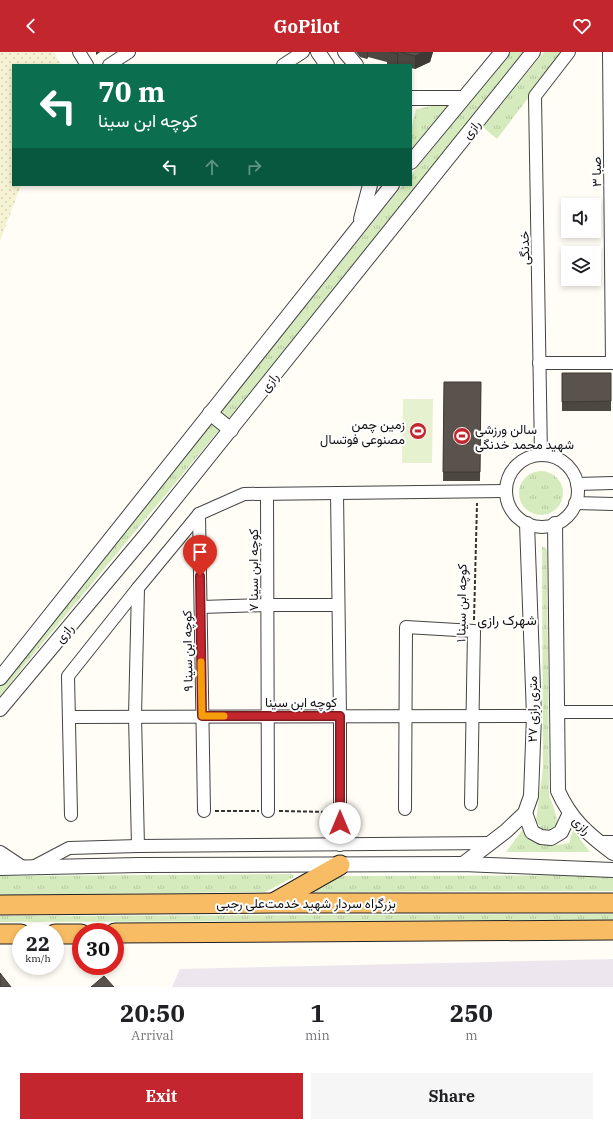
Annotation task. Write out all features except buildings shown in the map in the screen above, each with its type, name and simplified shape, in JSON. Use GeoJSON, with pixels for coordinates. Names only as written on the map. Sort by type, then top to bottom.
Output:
{"type":"FeatureCollection","features":[{"type":"Feature","properties":{"kind":"highway"},"geometry":{"type":"LineString","coordinates":[[274,903],[340,865]]}},
{"type":"Feature","properties":{"kind":"highway","name":"بزرگراه سردار شهید خدمت‌علی رجبی"},"geometry":{"type":"LineString","coordinates":[[0,905],[613,903]]}},
{"type":"Feature","properties":{"kind":"highway"},"geometry":{"type":"LineString","coordinates":[[124,934],[613,930]]}},
{"type":"Feature","properties":{"kind":"highway"},"geometry":{"type":"LineString","coordinates":[[0,934],[12,934]]}},
{"type":"Feature","properties":{"kind":"street"},"geometry":{"type":"LineString","coordinates":[[79,52],[87,64]]}},
{"type":"Feature","properties":{"kind":"street"},"geometry":{"type":"LineString","coordinates":[[111,64],[129,52]]}},
{"type":"Feature","properties":{"kind":"street"},"geometry":{"type":"LineString","coordinates":[[285,64],[303,52]]}},
{"type":"Feature","properties":{"kind":"street"},"geometry":{"type":"LineString","coordinates":[[318,52],[325,64]]}},
{"type":"Feature","properties":{"kind":"street"},"geometry":{"type":"LineString","coordinates":[[344,52],[355,64]]}},
{"type":"Feature","properties":{"kind":"street","name":"رازی"},"geometry":{"type":"LineString","coordinates":[[412,161],[502,52]]}},
{"type":"Feature","properties":{"kind":"street","name":"رازی"},"geometry":{"type":"LineString","coordinates":[[0,710],[231,430],[533,52]]}},
{"type":"Feature","properties":{"kind":"street","name":"خدنگی"},"geometry":{"type":"LineString","coordinates":[[541,455],[535,96],[569,52]]}},
{"type":"Feature","properties":{"kind":"street","name":"صبا ۳"},"geometry":{"type":"LineString","coordinates":[[609,52],[611,118],[612,363]]}},
{"type":"Feature","properties":{"kind":"street"},"geometry":{"type":"LineString","coordinates":[[412,98],[463,98]]}},
{"type":"Feature","properties":{"kind":"street"},"geometry":{"type":"LineString","coordinates":[[359,226],[370,186]]}},
{"type":"Feature","properties":{"kind":"street","name":"رازی"},"geometry":{"type":"LineString","coordinates":[[0,678],[391,186]]}},
{"type":"Feature","properties":{"kind":"street"},"geometry":{"type":"LineString","coordinates":[[540,363],[612,363]]}},
{"type":"Feature","properties":{"kind":"street"},"geometry":{"type":"LineString","coordinates":[[210,413],[231,430]]}},
{"type":"Feature","properties":{"kind":"street"},"geometry":{"type":"LineString","coordinates":[[541,455],[553,457],[564,462],[572,472],[577,484],[578,494],[575,503],[567,516],[555,524],[536,526],[527,524],[511,511],[507,501],[507,480],[512,470],[520,462],[530,457],[541,455]]}},
{"type":"Feature","properties":{"kind":"street"},"geometry":{"type":"LineString","coordinates":[[577,484],[613,483]]}},
{"type":"Feature","properties":{"kind":"street"},"geometry":{"type":"LineString","coordinates":[[71,815],[68,676],[199,514],[244,494],[506,491]]}},
{"type":"Feature","properties":{"kind":"street"},"geometry":{"type":"LineString","coordinates":[[337,493],[340,845]]}},
{"type":"Feature","properties":{"kind":"street","name":"کوچه ابن سینا ۷"},"geometry":{"type":"LineString","coordinates":[[267,494],[268,811]]}},
{"type":"Feature","properties":{"kind":"street"},"geometry":{"type":"LineString","coordinates":[[575,503],[613,504]]}},
{"type":"Feature","properties":{"kind":"street","name":"کوچه ابن سینا ۹"},"geometry":{"type":"LineString","coordinates":[[199,514],[204,811]]}},
{"type":"Feature","properties":{"kind":"street","name":"۲۷ متری رازی"},"geometry":{"type":"LineString","coordinates":[[463,864],[506,832],[525,813],[531,796],[534,716],[527,524]]}},
{"type":"Feature","properties":{"kind":"street","name":"۲۷ متری رازی"},"geometry":{"type":"LineString","coordinates":[[555,524],[558,791]]}},
{"type":"Feature","properties":{"kind":"street"},"geometry":{"type":"LineString","coordinates":[[138,588],[135,716],[138,846]]}},
{"type":"Feature","properties":{"kind":"street"},"geometry":{"type":"LineString","coordinates":[[201,607],[338,605]]}},
{"type":"Feature","properties":{"kind":"street"},"geometry":{"type":"LineString","coordinates":[[405,810],[406,627],[474,631]]}},
{"type":"Feature","properties":{"kind":"street","name":"کوچه ابن سینا ۱"},"geometry":{"type":"LineString","coordinates":[[472,804],[474,631]]}},
{"type":"Feature","properties":{"kind":"street"},"geometry":{"type":"LineString","coordinates":[[557,712],[613,712]]}},
{"type":"Feature","properties":{"kind":"street","name":"کوچه ابن سینا"},"geometry":{"type":"LineString","coordinates":[[69,716],[534,716]]}},
{"type":"Feature","properties":{"kind":"street","name":"رازی"},"geometry":{"type":"LineString","coordinates":[[558,791],[570,814],[598,842],[613,853]]}},
{"type":"Feature","properties":{"kind":"street"},"geometry":{"type":"LineString","coordinates":[[525,813],[532,832],[541,837],[551,838],[561,832],[570,814]]}},
{"type":"Feature","properties":{"kind":"street"},"geometry":{"type":"LineString","coordinates":[[598,842],[613,842]]}},
{"type":"Feature","properties":{"kind":"street"},"geometry":{"type":"LineString","coordinates":[[27,867],[69,848],[491,843]]}},
{"type":"Feature","properties":{"kind":"street"},"geometry":{"type":"LineString","coordinates":[[0,853],[27,867]]}},
{"type":"Feature","properties":{"kind":"street"},"geometry":{"type":"LineString","coordinates":[[0,868],[139,865],[463,864],[613,870]]}},
{"type":"Feature","properties":{"kind":"path","name":"کوچه ابن سینا ۱"},"geometry":{"type":"LineString","coordinates":[[474,631],[477,491]]}},
{"type":"Feature","properties":{"kind":"shaded area"},"geometry":{"type":"Polygon","coordinates":[[[0,52],[54,52],[60,64],[12,64],[12,186],[21,186],[0,241],[0,52]]]}},
{"type":"Feature","properties":{"kind":"shaded area"},"geometry":{"type":"Polygon","coordinates":[[[613,959],[613,987],[172,987],[180,969],[613,959]]]}},
{"type":"Feature","properties":{"kind":"green space"},"geometry":{"type":"Polygon","coordinates":[[[510,52],[524,52],[268,371],[27,662],[0,697],[0,686],[21,658],[402,186],[412,186],[412,174],[510,52]]]}},
{"type":"Feature","properties":{"kind":"green space"},"geometry":{"type":"Polygon","coordinates":[[[544,52],[563,52],[497,139],[483,127],[544,52]]]}},
{"type":"Feature","properties":{"kind":"green space"},"geometry":{"type":"Polygon","coordinates":[[[452,102],[412,149],[412,126],[416,109],[452,102]]]}},
{"type":"Feature","properties":{"kind":"green space","name":"زمین چمن مصنوعی فوتسال"},"geometry":{"type":"Polygon","coordinates":[[[403,399],[433,399],[432,463],[402,463],[403,399]]]}},
{"type":"Feature","properties":{"kind":"green space"},"geometry":{"type":"Polygon","coordinates":[[[541,471],[553,475],[559,481],[563,493],[559,505],[553,511],[541,515],[529,511],[523,505],[519,493],[523,481],[529,475],[541,471]]]}},
{"type":"Feature","properties":{"kind":"green space"},"geometry":{"type":"Polygon","coordinates":[[[542,547],[547,550],[549,795],[557,819],[555,829],[550,830],[542,829],[536,821],[543,768],[542,547]]]}},
{"type":"Feature","properties":{"kind":"green space"},"geometry":{"type":"Polygon","coordinates":[[[523,829],[533,839],[549,845],[569,843],[573,830],[590,852],[506,852],[523,829]]]}},
{"type":"Feature","properties":{"kind":"green space"},"geometry":{"type":"Polygon","coordinates":[[[292,874],[294,877],[265,892],[0,895],[0,876],[292,874]]]}},
{"type":"Feature","properties":{"kind":"green space"},"geometry":{"type":"Polygon","coordinates":[[[613,875],[613,891],[309,892],[341,876],[613,875]]]}},
{"type":"Feature","properties":{"kind":"green space"},"geometry":{"type":"Polygon","coordinates":[[[613,914],[613,920],[0,922],[0,916],[613,914]]]}},
{"type":"Feature","properties":{"kind":"slow traffic"},"geometry":{"type":"LineString","coordinates":[[201,662],[202,716],[224,716]]}},
{"type":"Feature","properties":{"kind":"place","name":"زمین چمن مصنوعی فوتسال"},"geometry":{"type":"Point","coordinates":[418,431]}},
{"type":"Feature","properties":{"kind":"place","name":"سالن ورزشی شهید محمد خدنگی"},"geometry":{"type":"Point","coordinates":[462,436]}},
{"type":"Feature","properties":{"kind":"district","name":"شهرک رازی"},"geometry":{"type":"Point","coordinates":[507,620]}},
{"type":"Feature","properties":{"kind":"route"},"geometry":{"type":"LineString","coordinates":[[200,576],[202,716],[340,716],[340,823]]}}]}
